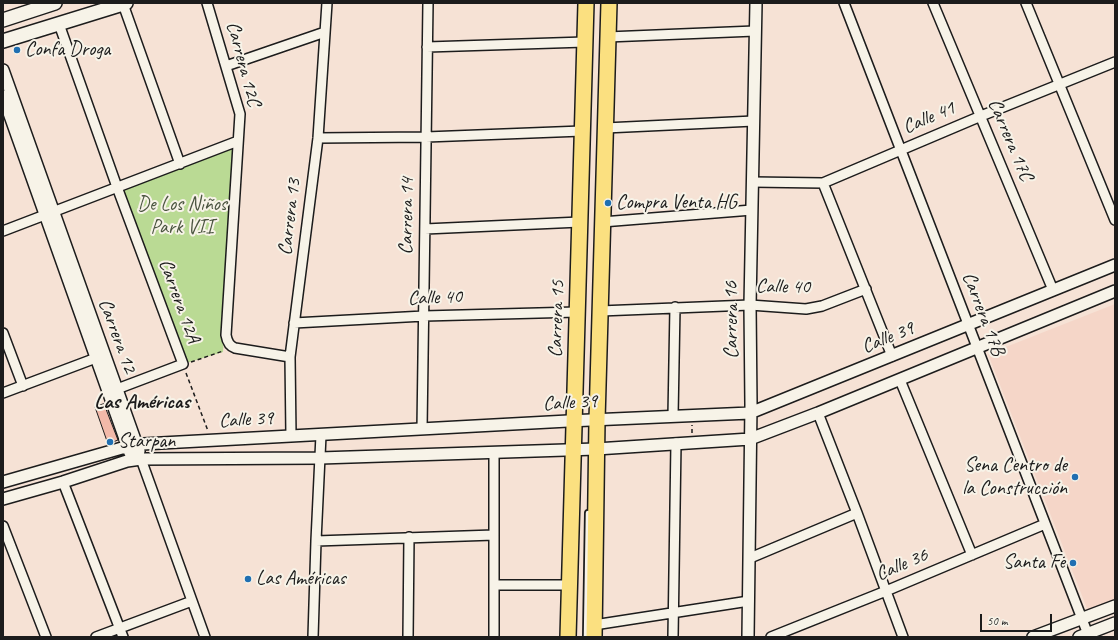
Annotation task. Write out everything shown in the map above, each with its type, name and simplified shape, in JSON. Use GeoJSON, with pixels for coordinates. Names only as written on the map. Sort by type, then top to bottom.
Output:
{"type":"FeatureCollection","features":[{"type":"Feature","properties":{"kind":"main road"},"geometry":{"type":"LineString","coordinates":[[3,20],[55,3]]}},
{"type":"Feature","properties":{"kind":"main road","name":"Carrera 15"},"geometry":{"type":"LineString","coordinates":[[586,3],[577,312],[587,420],[585,450],[592,633]]}},
{"type":"Feature","properties":{"kind":"main road","name":"Carrera 15"},"geometry":{"type":"LineString","coordinates":[[568,637],[570,584],[600,311],[599,221],[605,128],[609,3]]}},
{"type":"Feature","properties":{"kind":"main road"},"geometry":{"type":"LineString","coordinates":[[3,41],[124,4]]}},
{"type":"Feature","properties":{"kind":"street","name":"Carrera 12C"},"geometry":{"type":"LineString","coordinates":[[207,3],[240,114],[226,335],[228,343],[233,347]]}},
{"type":"Feature","properties":{"kind":"street","name":"Carrera 13"},"geometry":{"type":"LineString","coordinates":[[291,436],[290,357],[318,138],[327,3]]}},
{"type":"Feature","properties":{"kind":"street","name":"Carrera 14"},"geometry":{"type":"LineString","coordinates":[[422,429],[428,3]]}},
{"type":"Feature","properties":{"kind":"street","name":"Carrera 16"},"geometry":{"type":"LineString","coordinates":[[748,637],[750,558],[750,305],[756,3]]}},
{"type":"Feature","properties":{"kind":"street","name":"Carrera 17B"},"geometry":{"type":"LineString","coordinates":[[844,3],[1082,619],[1085,636]]}},
{"type":"Feature","properties":{"kind":"street","name":"Carrera 17C"},"geometry":{"type":"LineString","coordinates":[[933,3],[1053,290]]}},
{"type":"Feature","properties":{"kind":"street"},"geometry":{"type":"LineString","coordinates":[[1026,3],[1115,220]]}},
{"type":"Feature","properties":{"kind":"street"},"geometry":{"type":"LineString","coordinates":[[124,4],[180,164]]}},
{"type":"Feature","properties":{"kind":"street","name":"Carrera 12A"},"geometry":{"type":"LineString","coordinates":[[59,24],[117,188],[183,364]]}},
{"type":"Feature","properties":{"kind":"street"},"geometry":{"type":"LineString","coordinates":[[607,37],[755,31]]}},
{"type":"Feature","properties":{"kind":"street"},"geometry":{"type":"LineString","coordinates":[[226,66],[325,32]]}},
{"type":"Feature","properties":{"kind":"street"},"geometry":{"type":"LineString","coordinates":[[427,47],[585,42]]}},
{"type":"Feature","properties":{"kind":"street","name":"Calle 41"},"geometry":{"type":"LineString","coordinates":[[752,182],[823,183],[981,116],[1115,62]]}},
{"type":"Feature","properties":{"kind":"street","name":"Carrera 12"},"geometry":{"type":"LineString","coordinates":[[3,70],[96,358],[132,446],[205,637]]}},
{"type":"Feature","properties":{"kind":"street","name":"Carrera 12"},"geometry":{"type":"LineString","coordinates":[[3,96],[117,388],[132,446]]}},
{"type":"Feature","properties":{"kind":"street"},"geometry":{"type":"LineString","coordinates":[[605,128],[754,121]]}},
{"type":"Feature","properties":{"kind":"street"},"geometry":{"type":"LineString","coordinates":[[318,138],[426,137],[582,131]]}},
{"type":"Feature","properties":{"kind":"street"},"geometry":{"type":"LineString","coordinates":[[3,231],[238,141]]}},
{"type":"Feature","properties":{"kind":"street"},"geometry":{"type":"LineString","coordinates":[[823,183],[892,356]]}},
{"type":"Feature","properties":{"kind":"street"},"geometry":{"type":"LineString","coordinates":[[599,221],[752,210]]}},
{"type":"Feature","properties":{"kind":"street"},"geometry":{"type":"LineString","coordinates":[[425,229],[580,222]]}},
{"type":"Feature","properties":{"kind":"street","name":"Calle 39"},"geometry":{"type":"LineString","coordinates":[[3,482],[132,446],[587,420],[750,413],[1115,265]]}},
{"type":"Feature","properties":{"kind":"street","name":"Calle 40"},"geometry":{"type":"LineString","coordinates":[[600,311],[750,305],[806,309],[822,306],[866,289]]}},
{"type":"Feature","properties":{"kind":"street","name":"Calle 39"},"geometry":{"type":"LineString","coordinates":[[3,499],[137,459],[320,458],[585,450],[750,439],[900,380],[1115,292]]}},
{"type":"Feature","properties":{"kind":"street"},"geometry":{"type":"LineString","coordinates":[[673,416],[675,307]]}},
{"type":"Feature","properties":{"kind":"street","name":"Calle 40"},"geometry":{"type":"LineString","coordinates":[[294,323],[424,316],[577,312]]}},
{"type":"Feature","properties":{"kind":"street"},"geometry":{"type":"LineString","coordinates":[[3,333],[23,386]]}},
{"type":"Feature","properties":{"kind":"street"},"geometry":{"type":"LineString","coordinates":[[233,347],[290,357]]}},
{"type":"Feature","properties":{"kind":"street"},"geometry":{"type":"LineString","coordinates":[[3,393],[96,358]]}},
{"type":"Feature","properties":{"kind":"street"},"geometry":{"type":"LineString","coordinates":[[117,388],[183,364]]}},
{"type":"Feature","properties":{"kind":"street"},"geometry":{"type":"LineString","coordinates":[[900,380],[972,555]]}},
{"type":"Feature","properties":{"kind":"street"},"geometry":{"type":"LineString","coordinates":[[818,413],[857,513],[902,637]]}},
{"type":"Feature","properties":{"kind":"street"},"geometry":{"type":"LineString","coordinates":[[313,637],[321,435]]}},
{"type":"Feature","properties":{"kind":"street"},"geometry":{"type":"LineString","coordinates":[[673,637],[676,443]]}},
{"type":"Feature","properties":{"kind":"street"},"geometry":{"type":"LineString","coordinates":[[494,452],[494,637]]}},
{"type":"Feature","properties":{"kind":"street"},"geometry":{"type":"LineString","coordinates":[[63,482],[123,637]]}},
{"type":"Feature","properties":{"kind":"street"},"geometry":{"type":"LineString","coordinates":[[750,558],[857,513]]}},
{"type":"Feature","properties":{"kind":"street","name":"Calle 36"},"geometry":{"type":"LineString","coordinates":[[771,637],[886,591],[1045,524]]}},
{"type":"Feature","properties":{"kind":"street"},"geometry":{"type":"LineString","coordinates":[[3,526],[46,637]]}},
{"type":"Feature","properties":{"kind":"street"},"geometry":{"type":"LineString","coordinates":[[316,541],[494,535]]}},
{"type":"Feature","properties":{"kind":"street"},"geometry":{"type":"LineString","coordinates":[[408,637],[409,537]]}},
{"type":"Feature","properties":{"kind":"street"},"geometry":{"type":"LineString","coordinates":[[494,585],[570,584]]}},
{"type":"Feature","properties":{"kind":"street"},"geometry":{"type":"LineString","coordinates":[[96,637],[192,601]]}},
{"type":"Feature","properties":{"kind":"street"},"geometry":{"type":"LineString","coordinates":[[592,633],[674,612],[749,601]]}},
{"type":"Feature","properties":{"kind":"street"},"geometry":{"type":"LineString","coordinates":[[1033,637],[1115,606]]}},
{"type":"Feature","properties":{"kind":"street"},"geometry":{"type":"LineString","coordinates":[[1085,636],[1115,624]]}},
{"type":"Feature","properties":{"kind":"lane"},"geometry":{"type":"LineString","coordinates":[[599,153],[604,3]]}},
{"type":"Feature","properties":{"kind":"lane"},"geometry":{"type":"LineString","coordinates":[[581,383],[581,391]]}},
{"type":"Feature","properties":{"kind":"lane"},"geometry":{"type":"LineString","coordinates":[[580,399],[587,420]]}},
{"type":"Feature","properties":{"kind":"lane"},"geometry":{"type":"LineString","coordinates":[[588,511],[592,633]]}},
{"type":"Feature","properties":{"kind":"path"},"geometry":{"type":"LineString","coordinates":[[183,364],[233,347]]}},
{"type":"Feature","properties":{"kind":"path","name":"Carrera 12A"},"geometry":{"type":"LineString","coordinates":[[183,364],[209,433]]}},
{"type":"Feature","properties":{"kind":"path"},"geometry":{"type":"LineString","coordinates":[[692,420],[692,438]]}},
{"type":"Feature","properties":{"kind":"shaded area","name":"Sena Centro de la Construcción"},"geometry":{"type":"Polygon","coordinates":[[[1115,304],[1115,600],[1088,611],[988,354],[1115,304]]]}},
{"type":"Feature","properties":{"kind":"green space","name":"De Los Niños Park VII"},"geometry":{"type":"Polygon","coordinates":[[[238,141],[223,352],[183,364],[117,187],[238,141]]]}},
{"type":"Feature","properties":{"kind":"building"},"geometry":{"type":"Polygon","coordinates":[[[104,404],[118,440],[108,444],[95,407],[104,404]]]}},
{"type":"Feature","properties":{"kind":"place","name":"Confa Droga"},"geometry":{"type":"Point","coordinates":[17,50]}},
{"type":"Feature","properties":{"kind":"place","name":"Compra Venta HG"},"geometry":{"type":"Point","coordinates":[608,203]}},
{"type":"Feature","properties":{"kind":"place","name":"Starpan"},"geometry":{"type":"Point","coordinates":[110,442]}},
{"type":"Feature","properties":{"kind":"place","name":"Sena Centro de la Construcción"},"geometry":{"type":"Point","coordinates":[1075,477]}},
{"type":"Feature","properties":{"kind":"place","name":"Santa Fe"},"geometry":{"type":"Point","coordinates":[1073,563]}},
{"type":"Feature","properties":{"kind":"place","name":"Las Américas"},"geometry":{"type":"Point","coordinates":[248,579]}},
{"type":"Feature","properties":{"kind":"district","name":"Las Américas"},"geometry":{"type":"Point","coordinates":[142,402]}}]}
